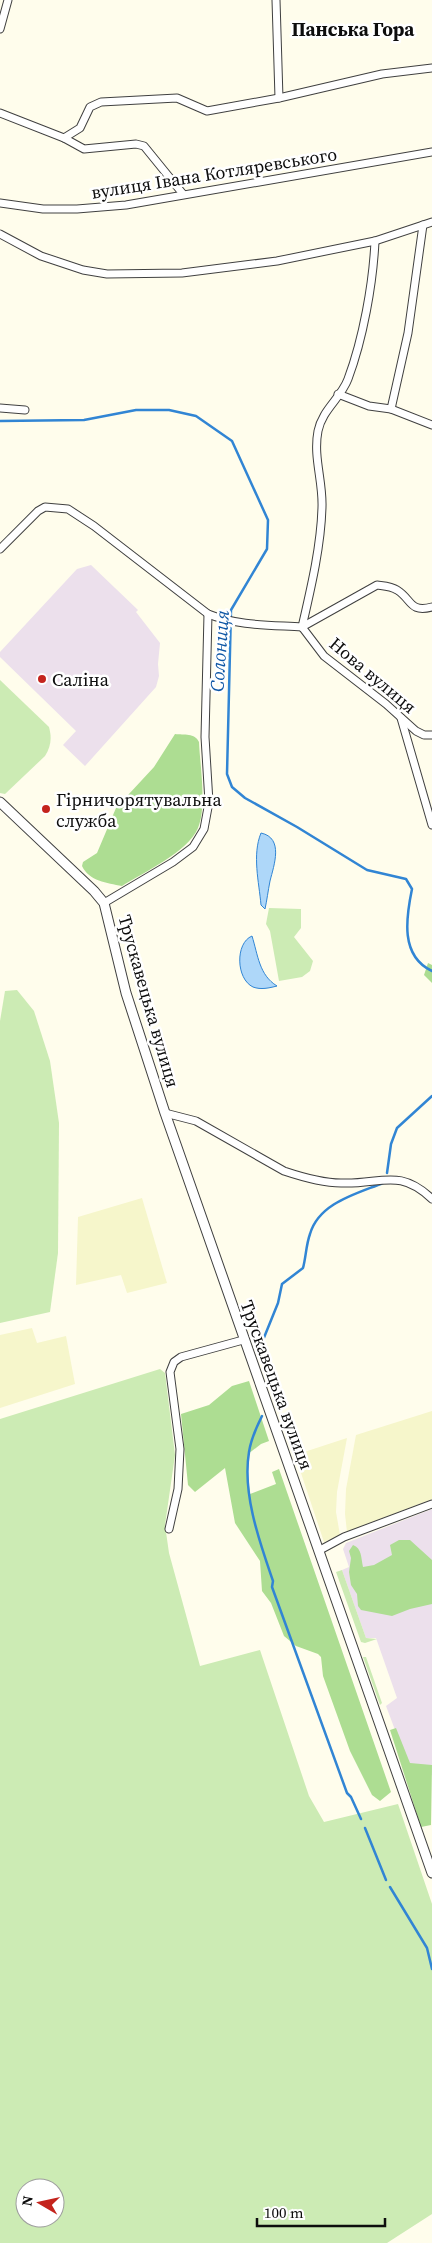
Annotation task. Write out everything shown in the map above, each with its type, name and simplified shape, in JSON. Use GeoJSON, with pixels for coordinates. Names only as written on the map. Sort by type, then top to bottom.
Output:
{"type":"FeatureCollection","features":[{"type":"Feature","properties":{"kind":"street"},"geometry":{"type":"LineString","coordinates":[[0,29],[8,0]]}},
{"type":"Feature","properties":{"kind":"street"},"geometry":{"type":"LineString","coordinates":[[276,0],[279,98]]}},
{"type":"Feature","properties":{"kind":"street"},"geometry":{"type":"LineString","coordinates":[[64,138],[80,128],[90,108],[101,102],[177,98],[207,111],[279,98],[382,74],[432,68]]}},
{"type":"Feature","properties":{"kind":"street"},"geometry":{"type":"LineString","coordinates":[[0,113],[64,138],[84,149],[136,144],[144,146],[183,194]]}},
{"type":"Feature","properties":{"kind":"street","name":"вулиця Івана Котляревського"},"geometry":{"type":"LineString","coordinates":[[0,203],[43,208],[77,209],[126,204],[432,152]]}},
{"type":"Feature","properties":{"kind":"street"},"geometry":{"type":"LineString","coordinates":[[0,234],[41,256],[83,270],[106,274],[182,273],[277,261],[375,241],[432,222]]}},
{"type":"Feature","properties":{"kind":"street"},"geometry":{"type":"LineString","coordinates":[[391,409],[408,333],[423,225]]}},
{"type":"Feature","properties":{"kind":"street"},"geometry":{"type":"LineString","coordinates":[[302,626],[310,592],[322,506],[316,449],[318,430],[324,414],[348,379],[363,324],[372,279],[375,241]]}},
{"type":"Feature","properties":{"kind":"street"},"geometry":{"type":"LineString","coordinates":[[338,394],[368,406],[391,409],[432,426]]}},
{"type":"Feature","properties":{"kind":"street"},"geometry":{"type":"LineString","coordinates":[[0,408],[25,410]]}},
{"type":"Feature","properties":{"kind":"street"},"geometry":{"type":"LineString","coordinates":[[0,549],[38,511],[45,507],[68,509],[102,532],[208,614],[224,620],[250,624],[302,626],[377,585],[390,587],[400,592],[410,604],[416,607],[422,609],[432,607]]}},
{"type":"Feature","properties":{"kind":"street","name":"Трускавецька вулиця"},"geometry":{"type":"LineString","coordinates":[[104,903],[173,862],[193,847],[204,829],[209,802],[205,737],[208,614]]}},
{"type":"Feature","properties":{"kind":"street","name":"Нова вулиця"},"geometry":{"type":"LineString","coordinates":[[302,626],[324,656],[416,731],[424,735],[432,735]]}},
{"type":"Feature","properties":{"kind":"street"},"geometry":{"type":"LineString","coordinates":[[401,718],[432,825]]}},
{"type":"Feature","properties":{"kind":"street","name":"Трускавецька вулиця"},"geometry":{"type":"LineString","coordinates":[[0,802],[104,903],[126,993],[165,1113],[243,1340],[320,1550],[432,1873]]}},
{"type":"Feature","properties":{"kind":"street"},"geometry":{"type":"LineString","coordinates":[[165,1113],[196,1121],[284,1171],[298,1176],[341,1184],[396,1179],[419,1187],[432,1199]]}},
{"type":"Feature","properties":{"kind":"street"},"geometry":{"type":"LineString","coordinates":[[169,1528],[178,1489],[180,1449],[170,1372],[174,1362],[181,1357],[243,1340]]}},
{"type":"Feature","properties":{"kind":"street"},"geometry":{"type":"LineString","coordinates":[[320,1550],[344,1537],[432,1504]]}},
{"type":"Feature","properties":{"kind":"shaded area"},"geometry":{"type":"Polygon","coordinates":[[[91,565],[138,610],[136,612],[160,643],[159,676],[156,687],[85,766],[63,745],[76,731],[0,657],[0,652],[77,569],[91,565]]]}},
{"type":"Feature","properties":{"kind":"shaded area"},"geometry":{"type":"Polygon","coordinates":[[[432,1509],[432,1775],[415,1783],[386,1706],[397,1698],[376,1638],[366,1638],[342,1570],[349,1567],[343,1549],[346,1543],[432,1509]]]}},
{"type":"Feature","properties":{"kind":"green space"},"geometry":{"type":"Polygon","coordinates":[[[0,680],[49,727],[50,735],[50,745],[45,756],[5,794],[0,793],[0,680]]]}},
{"type":"Feature","properties":{"kind":"green space"},"geometry":{"type":"Polygon","coordinates":[[[175,734],[195,737],[199,742],[203,797],[201,819],[193,837],[175,853],[122,886],[94,878],[85,871],[82,866],[83,862],[97,853],[116,808],[154,767],[175,734]]]}},
{"type":"Feature","properties":{"kind":"green space"},"geometry":{"type":"Polygon","coordinates":[[[269,908],[301,909],[301,928],[294,937],[313,961],[310,971],[302,977],[279,981],[270,931],[266,924],[269,908]]]}},
{"type":"Feature","properties":{"kind":"green space"},"geometry":{"type":"Polygon","coordinates":[[[428,963],[432,965],[432,983],[424,975],[428,963]]]}},
{"type":"Feature","properties":{"kind":"green space"},"geometry":{"type":"Polygon","coordinates":[[[17,990],[34,1011],[50,1061],[59,1123],[58,1253],[50,1312],[0,1323],[0,1021],[5,991],[17,990]]]}},
{"type":"Feature","properties":{"kind":"green space"},"geometry":{"type":"Polygon","coordinates":[[[142,1198],[167,1283],[127,1293],[121,1275],[76,1285],[78,1217],[142,1198]]]}},
{"type":"Feature","properties":{"kind":"green space"},"geometry":{"type":"Polygon","coordinates":[[[32,1328],[37,1343],[66,1336],[75,1384],[0,1408],[0,1335],[32,1328]]]}},
{"type":"Feature","properties":{"kind":"green space"},"geometry":{"type":"Polygon","coordinates":[[[160,1369],[165,1373],[175,1455],[165,1525],[169,1553],[200,1666],[260,1650],[309,1796],[324,1822],[398,1804],[432,1904],[432,2214],[387,2243],[0,2243],[0,1419],[160,1369]]]}},
{"type":"Feature","properties":{"kind":"green space"},"geometry":{"type":"Polygon","coordinates":[[[249,1381],[269,1441],[261,1444],[248,1454],[250,1494],[276,1484],[272,1472],[279,1469],[391,1792],[380,1801],[372,1795],[350,1751],[323,1676],[321,1657],[318,1654],[296,1646],[284,1636],[271,1603],[262,1591],[260,1561],[235,1523],[225,1468],[195,1492],[188,1485],[181,1414],[209,1405],[232,1386],[249,1381]]]}},
{"type":"Feature","properties":{"kind":"green space"},"geometry":{"type":"Polygon","coordinates":[[[432,1411],[432,1499],[347,1532],[345,1514],[346,1489],[356,1435],[432,1411]]]}},
{"type":"Feature","properties":{"kind":"green space"},"geometry":{"type":"Polygon","coordinates":[[[347,1438],[337,1492],[336,1512],[340,1535],[324,1542],[295,1455],[347,1438]]]}},
{"type":"Feature","properties":{"kind":"green space"},"geometry":{"type":"Polygon","coordinates":[[[399,1540],[410,1540],[432,1560],[432,1604],[410,1609],[392,1616],[361,1610],[358,1606],[357,1594],[351,1585],[349,1572],[351,1558],[349,1551],[353,1545],[356,1546],[361,1554],[363,1567],[374,1565],[392,1555],[390,1545],[399,1540]]]}},
{"type":"Feature","properties":{"kind":"green space"},"geometry":{"type":"Polygon","coordinates":[[[342,1570],[366,1638],[377,1639],[365,1643],[361,1642],[336,1572],[342,1570]]]}},
{"type":"Feature","properties":{"kind":"green space"},"geometry":{"type":"Polygon","coordinates":[[[363,1657],[366,1657],[382,1703],[380,1705],[363,1657]]]}},
{"type":"Feature","properties":{"kind":"green space"},"geometry":{"type":"Polygon","coordinates":[[[396,1728],[410,1763],[432,1765],[431,1825],[421,1827],[390,1730],[396,1728]]]}},
{"type":"Feature","properties":{"kind":"water"},"geometry":{"type":"Polygon","coordinates":[[[261,833],[273,840],[276,853],[265,909],[261,905],[257,869],[258,841],[261,833]]]}},
{"type":"Feature","properties":{"kind":"water"},"geometry":{"type":"Polygon","coordinates":[[[252,936],[266,976],[277,986],[256,988],[247,983],[243,977],[240,953],[246,940],[252,936]]]}},
{"type":"Feature","properties":{"kind":"waterway","name":"Солониця"},"geometry":{"type":"LineString","coordinates":[[0,421],[84,420],[136,410],[169,410],[196,416],[232,441],[268,520],[267,549],[231,610],[227,774],[232,787],[245,798],[367,870],[406,879],[412,889],[407,924],[410,946],[422,964],[432,971]]}},
{"type":"Feature","properties":{"kind":"waterway"},"geometry":{"type":"LineString","coordinates":[[387,1173],[391,1144],[397,1128],[432,1096]]}},
{"type":"Feature","properties":{"kind":"waterway"},"geometry":{"type":"LineString","coordinates":[[273,1393],[261,1345],[278,1303],[282,1284],[303,1268],[310,1234],[321,1214],[340,1201],[383,1183]]}},
{"type":"Feature","properties":{"kind":"waterway"},"geometry":{"type":"LineString","coordinates":[[262,1416],[251,1443],[247,1468],[250,1501],[254,1518],[273,1581],[272,1587],[347,1793],[351,1797],[361,1819]]}},
{"type":"Feature","properties":{"kind":"waterway"},"geometry":{"type":"LineString","coordinates":[[365,1828],[386,1880]]}},
{"type":"Feature","properties":{"kind":"waterway"},"geometry":{"type":"LineString","coordinates":[[390,1887],[427,1948],[432,1969]]}},
{"type":"Feature","properties":{"kind":"place","name":"Саліна"},"geometry":{"type":"Point","coordinates":[42,679]}},
{"type":"Feature","properties":{"kind":"place","name":"Гірничорятувальна служба"},"geometry":{"type":"Point","coordinates":[46,809]}},
{"type":"Feature","properties":{"kind":"district","name":"Панська Гора"},"geometry":{"type":"Point","coordinates":[353,29]}}]}
